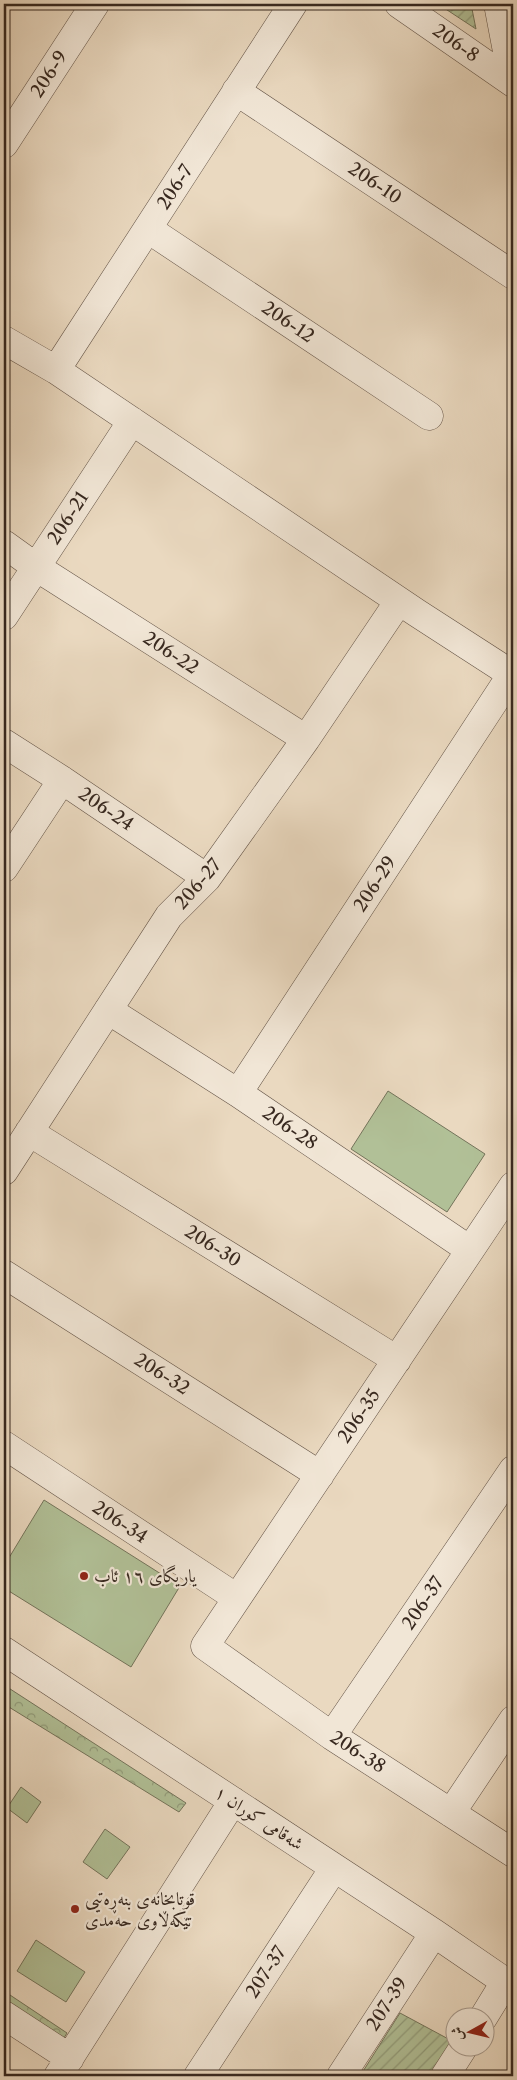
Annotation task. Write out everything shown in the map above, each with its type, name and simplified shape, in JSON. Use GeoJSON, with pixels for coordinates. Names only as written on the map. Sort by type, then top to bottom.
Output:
{"type":"FeatureCollection","features":[{"type":"Feature","properties":{"kind":"street","name":"206-9"},"geometry":{"type":"LineString","coordinates":[[4,144],[95,4]]}},
{"type":"Feature","properties":{"kind":"street","name":"206-7"},"geometry":{"type":"LineString","coordinates":[[56,370],[293,4]]}},
{"type":"Feature","properties":{"kind":"street","name":"206-8"},"geometry":{"type":"LineString","coordinates":[[399,4],[513,83]]}},
{"type":"Feature","properties":{"kind":"street"},"geometry":{"type":"LineString","coordinates":[[498,4],[513,83]]}},
{"type":"Feature","properties":{"kind":"street","name":"206-10"},"geometry":{"type":"LineString","coordinates":[[236,91],[513,275]]}},
{"type":"Feature","properties":{"kind":"street","name":"206-12"},"geometry":{"type":"LineString","coordinates":[[148,229],[428,416]]}},
{"type":"Feature","properties":{"kind":"street"},"geometry":{"type":"LineString","coordinates":[[4,340],[56,370],[399,601],[513,674]]}},
{"type":"Feature","properties":{"kind":"street","name":"206-21"},"geometry":{"type":"LineString","coordinates":[[4,616],[132,421]]}},
{"type":"Feature","properties":{"kind":"street","name":"206-22"},"geometry":{"type":"LineString","coordinates":[[4,544],[36,567],[306,739]]}},
{"type":"Feature","properties":{"kind":"street","name":"206-27"},"geometry":{"type":"LineString","coordinates":[[4,1171],[169,916],[207,878],[306,739],[399,601]]}},
{"type":"Feature","properties":{"kind":"street","name":"206-29"},"geometry":{"type":"LineString","coordinates":[[238,1093],[513,674]]}},
{"type":"Feature","properties":{"kind":"street","name":"206-24"},"geometry":{"type":"LineString","coordinates":[[4,743],[207,878]]}},
{"type":"Feature","properties":{"kind":"street"},"geometry":{"type":"LineString","coordinates":[[4,868],[62,780]]}},
{"type":"Feature","properties":{"kind":"street","name":"206-28"},"geometry":{"type":"LineString","coordinates":[[108,1010],[238,1093],[470,1250]]}},
{"type":"Feature","properties":{"kind":"street","name":"206-30"},"geometry":{"type":"LineString","coordinates":[[29,1132],[396,1360]]}},
{"type":"Feature","properties":{"kind":"street","name":"206-35"},"geometry":{"type":"LineString","coordinates":[[205,1646],[513,1186]]}},
{"type":"Feature","properties":{"kind":"street","name":"206-32"},"geometry":{"type":"LineString","coordinates":[[4,1274],[320,1475]]}},
{"type":"Feature","properties":{"kind":"street","name":"206-34"},"geometry":{"type":"LineString","coordinates":[[4,1445],[237,1598]]}},
{"type":"Feature","properties":{"kind":"street","name":"206-37"},"geometry":{"type":"LineString","coordinates":[[332,1736],[513,1470]]}},
{"type":"Feature","properties":{"kind":"street","name":"206-38"},"geometry":{"type":"LineString","coordinates":[[205,1646],[332,1736],[513,1853]]}},
{"type":"Feature","properties":{"kind":"street","name":"شەقامی کوران ١"},"geometry":{"type":"LineString","coordinates":[[4,1652],[434,1933],[509,1985]]}},
{"type":"Feature","properties":{"kind":"street"},"geometry":{"type":"LineString","coordinates":[[451,1812],[513,1720]]}},
{"type":"Feature","properties":{"kind":"street"},"geometry":{"type":"LineString","coordinates":[[4,2015],[64,2067],[233,1801]]}},
{"type":"Feature","properties":{"kind":"street","name":"207-37"},"geometry":{"type":"LineString","coordinates":[[198,2076],[334,1868]]}},
{"type":"Feature","properties":{"kind":"street","name":"207-39"},"geometry":{"type":"LineString","coordinates":[[341,2076],[434,1933]]}},
{"type":"Feature","properties":{"kind":"street"},"geometry":{"type":"LineString","coordinates":[[491,2008],[509,1985]]}},
{"type":"Feature","properties":{"kind":"street"},"geometry":{"type":"LineString","coordinates":[[444,2076],[456,2058]]}},
{"type":"Feature","properties":{"kind":"green space"},"geometry":{"type":"Polygon","coordinates":[[[438,4],[471,4],[476,29],[438,4]]]}},
{"type":"Feature","properties":{"kind":"green space"},"geometry":{"type":"Polygon","coordinates":[[[388,1091],[485,1154],[447,1212],[351,1149],[388,1091]]]}},
{"type":"Feature","properties":{"kind":"green space","name":"یاریگای ١٦ ئاب"},"geometry":{"type":"Polygon","coordinates":[[[44,1500],[180,1586],[131,1667],[4,1588],[4,1566],[44,1500]]]}},
{"type":"Feature","properties":{"kind":"green space"},"geometry":{"type":"Polygon","coordinates":[[[4,1685],[186,1803],[179,1812],[4,1704],[4,1685]]]}},
{"type":"Feature","properties":{"kind":"green space"},"geometry":{"type":"Polygon","coordinates":[[[21,1787],[41,1802],[27,1823],[7,1808],[21,1787]]]}},
{"type":"Feature","properties":{"kind":"green space"},"geometry":{"type":"Polygon","coordinates":[[[105,1829],[130,1847],[107,1879],[83,1862],[105,1829]]]}},
{"type":"Feature","properties":{"kind":"green space"},"geometry":{"type":"Polygon","coordinates":[[[36,1940],[85,1972],[66,2002],[17,1971],[36,1940]]]}},
{"type":"Feature","properties":{"kind":"green space"},"geometry":{"type":"Polygon","coordinates":[[[4,1991],[67,2033],[62,2041],[4,2001],[4,1991]]]}},
{"type":"Feature","properties":{"kind":"green space"},"geometry":{"type":"Polygon","coordinates":[[[400,2013],[444,2037],[444,2058],[447,2058],[440,2076],[360,2076],[400,2013]]]}},
{"type":"Feature","properties":{"kind":"place","name":"یاریگای ١٦ ئاب"},"geometry":{"type":"Point","coordinates":[84,1576]}},
{"type":"Feature","properties":{"kind":"place","name":"قوتابخانەی بنەڕەتیی تێکەڵاوی حەمدی"},"geometry":{"type":"Point","coordinates":[75,1909]}}]}
